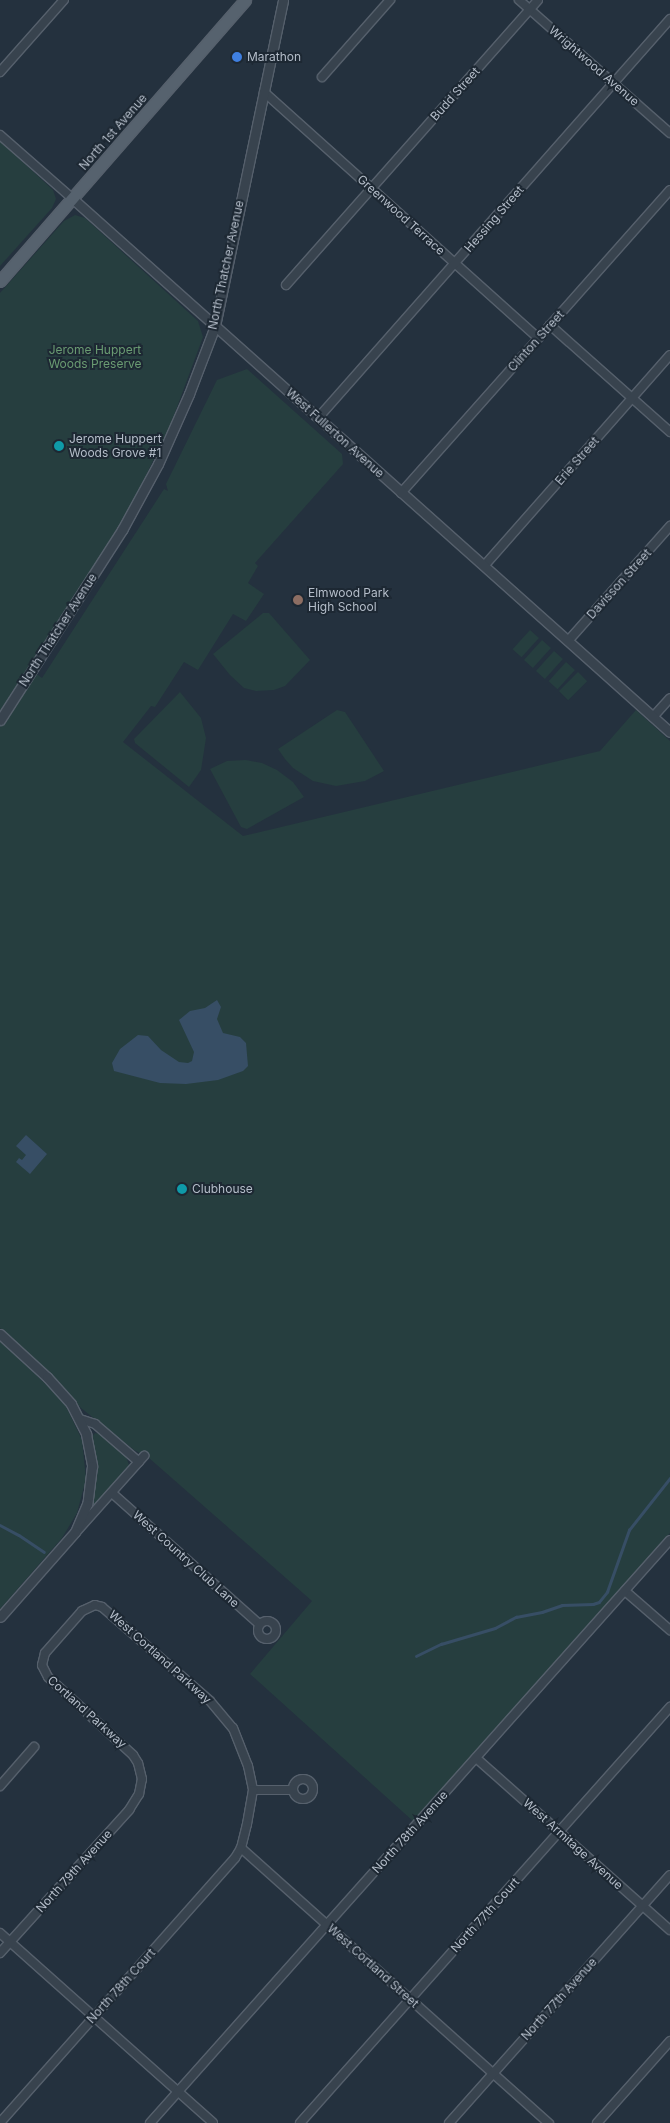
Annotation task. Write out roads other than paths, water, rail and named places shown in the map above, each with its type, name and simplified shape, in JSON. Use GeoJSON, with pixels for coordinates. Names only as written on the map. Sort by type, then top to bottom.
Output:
{"type":"FeatureCollection","features":[{"type":"Feature","properties":{"kind":"main road","name":"North 1st Avenue"},"geometry":{"type":"LineString","coordinates":[[0,281],[245,0]]}},
{"type":"Feature","properties":{"kind":"street"},"geometry":{"type":"LineString","coordinates":[[0,72],[64,0]]}},
{"type":"Feature","properties":{"kind":"street","name":"North Thatcher Avenue"},"geometry":{"type":"LineString","coordinates":[[0,720],[105,559],[141,496],[171,434],[215,326],[283,0]]}},
{"type":"Feature","properties":{"kind":"street"},"geometry":{"type":"LineString","coordinates":[[322,77],[390,0]]}},
{"type":"Feature","properties":{"kind":"street","name":"Wrightwood Avenue"},"geometry":{"type":"LineString","coordinates":[[519,0],[670,133]]}},
{"type":"Feature","properties":{"kind":"street","name":"Budd Street"},"geometry":{"type":"LineString","coordinates":[[286,285],[538,0]]}},
{"type":"Feature","properties":{"kind":"street","name":"Hessing Street"},"geometry":{"type":"LineString","coordinates":[[318,418],[670,19]]}},
{"type":"Feature","properties":{"kind":"street","name":"Greenwood Terrace"},"geometry":{"type":"LineString","coordinates":[[264,92],[538,338]]}},
{"type":"Feature","properties":{"kind":"street","name":"West Fullerton Avenue"},"geometry":{"type":"LineString","coordinates":[[0,135],[670,732]]}},
{"type":"Feature","properties":{"kind":"street","name":"Clinton Street"},"geometry":{"type":"LineString","coordinates":[[401,493],[670,190]]}},
{"type":"Feature","properties":{"kind":"street"},"geometry":{"type":"LineString","coordinates":[[550,325],[670,432]]}},
{"type":"Feature","properties":{"kind":"street","name":"Erie Street"},"geometry":{"type":"LineString","coordinates":[[484,566],[670,355]]}},
{"type":"Feature","properties":{"kind":"street","name":"Davisson Street"},"geometry":{"type":"LineString","coordinates":[[568,641],[670,526]]}},
{"type":"Feature","properties":{"kind":"street"},"geometry":{"type":"LineString","coordinates":[[653,717],[670,698]]}},
{"type":"Feature","properties":{"kind":"street"},"geometry":{"type":"LineString","coordinates":[[0,1334],[60,1390],[80,1419],[86,1434],[92,1466],[87,1504],[75,1532]]}},
{"type":"Feature","properties":{"kind":"street"},"geometry":{"type":"LineString","coordinates":[[0,1617],[141,1459],[95,1424],[80,1419]]}},
{"type":"Feature","properties":{"kind":"street","name":"West Country Club Lane"},"geometry":{"type":"LineString","coordinates":[[112,1492],[259,1624]]}},
{"type":"Feature","properties":{"kind":"street","name":"North 78th Avenue"},"geometry":{"type":"LineString","coordinates":[[150,2123],[670,1540]]}},
{"type":"Feature","properties":{"kind":"street"},"geometry":{"type":"LineString","coordinates":[[625,1590],[670,1630]]}},
{"type":"Feature","properties":{"kind":"street","name":"West Cortland Parkway"},"geometry":{"type":"LineString","coordinates":[[42,1665],[46,1652],[82,1611],[88,1607],[102,1607],[210,1701],[224,1716],[242,1747],[253,1790]]}},
{"type":"Feature","properties":{"kind":"street","name":"Cortland Parkway"},"geometry":{"type":"LineString","coordinates":[[42,1665],[48,1677],[133,1755],[138,1763],[141,1786]]}},
{"type":"Feature","properties":{"kind":"street","name":"North 77th Court"},"geometry":{"type":"LineString","coordinates":[[300,2123],[670,1707]]}},
{"type":"Feature","properties":{"kind":"street"},"geometry":{"type":"LineString","coordinates":[[0,1786],[34,1747]]}},
{"type":"Feature","properties":{"kind":"street","name":"West Armitage Avenue"},"geometry":{"type":"LineString","coordinates":[[476,1758],[670,1930]]}},
{"type":"Feature","properties":{"kind":"street","name":"North 79th Avenue"},"geometry":{"type":"LineString","coordinates":[[0,1953],[130,1810],[139,1794],[141,1786]]}},
{"type":"Feature","properties":{"kind":"street"},"geometry":{"type":"LineString","coordinates":[[241,1848],[253,1790],[293,1790]]}},
{"type":"Feature","properties":{"kind":"street","name":"West Cortland Street"},"geometry":{"type":"LineString","coordinates":[[241,1848],[549,2123]]}},
{"type":"Feature","properties":{"kind":"street","name":"North 78th Court"},"geometry":{"type":"LineString","coordinates":[[0,2122],[235,1858],[241,1848]]}},
{"type":"Feature","properties":{"kind":"street","name":"North 77th Avenue"},"geometry":{"type":"LineString","coordinates":[[449,2123],[670,1875]]}},
{"type":"Feature","properties":{"kind":"street"},"geometry":{"type":"LineString","coordinates":[[0,1933],[213,2123]]}},
{"type":"Feature","properties":{"kind":"street"},"geometry":{"type":"LineString","coordinates":[[597,2123],[670,2041]]}},
{"type":"Feature","properties":{"kind":"water"},"geometry":{"type":"Polygon","coordinates":[[[217,1000],[221,1007],[217,1019],[223,1033],[240,1037],[246,1043],[248,1066],[243,1071],[218,1080],[186,1084],[160,1083],[114,1071],[112,1063],[120,1049],[138,1035],[148,1036],[161,1050],[179,1062],[188,1063],[192,1061],[194,1052],[179,1020],[190,1011],[205,1008],[217,1000]]]}},
{"type":"Feature","properties":{"kind":"water"},"geometry":{"type":"Polygon","coordinates":[[[26,1135],[47,1154],[30,1174],[16,1162],[19,1158],[22,1160],[26,1155],[16,1146],[26,1135]]]}},
{"type":"Feature","properties":{"kind":"waterway"},"geometry":{"type":"LineString","coordinates":[[416,1656],[441,1644],[495,1628],[516,1617],[542,1612],[562,1605],[593,1604],[599,1602],[607,1592],[629,1530],[670,1478]]}},
{"type":"Feature","properties":{"kind":"waterway"},"geometry":{"type":"LineString","coordinates":[[0,1525],[44,1552]]}},
{"type":"Feature","properties":{"kind":"place","name":"Marathon"},"geometry":{"type":"Point","coordinates":[237,57]}},
{"type":"Feature","properties":{"kind":"place","name":"Jerome Huppert Woods Grove #1"},"geometry":{"type":"Point","coordinates":[59,446]}},
{"type":"Feature","properties":{"kind":"place","name":"Elmwood Park High School"},"geometry":{"type":"Point","coordinates":[298,600]}},
{"type":"Feature","properties":{"kind":"place","name":"Clubhouse"},"geometry":{"type":"Point","coordinates":[182,1189]}},
{"type":"Feature","properties":{"kind":"park label","name":"Jerome Huppert Woods Preserve"},"geometry":{"type":"Point","coordinates":[95,357]}}]}
